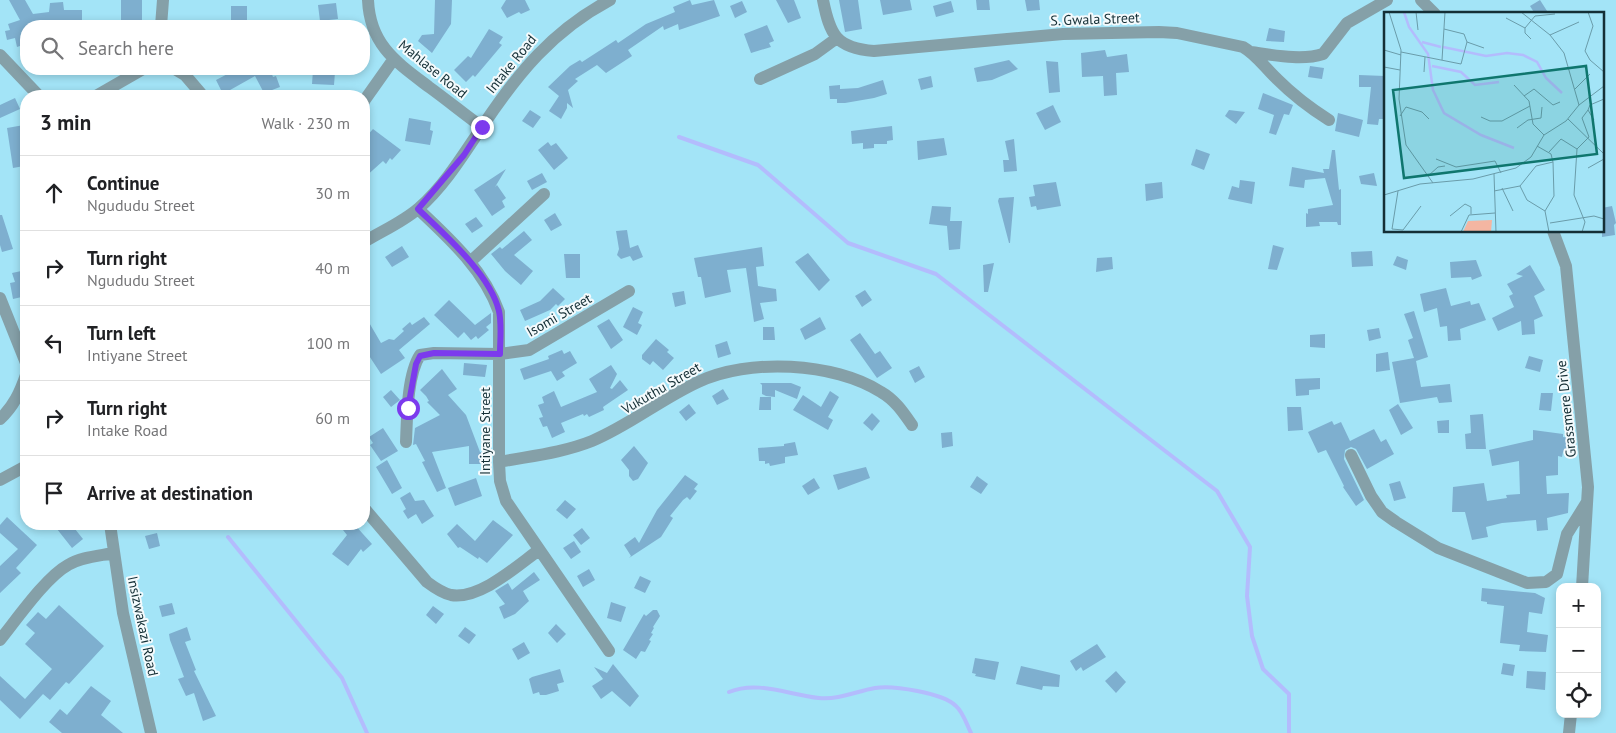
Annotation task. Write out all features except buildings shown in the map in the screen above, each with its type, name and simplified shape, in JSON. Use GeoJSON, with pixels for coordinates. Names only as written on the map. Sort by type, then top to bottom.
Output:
{"type":"FeatureCollection","features":[{"type":"Feature","properties":{"kind":"street"},"geometry":{"type":"LineString","coordinates":[[161,20],[163,0]]}},
{"type":"Feature","properties":{"kind":"street","name":"Mahlase Road"},"geometry":{"type":"LineString","coordinates":[[368,0],[370,20]]}},
{"type":"Feature","properties":{"kind":"street","name":"Intake Road"},"geometry":{"type":"LineString","coordinates":[[370,238],[418,209],[464,155],[526,64],[547,42],[570,24],[610,0]]}},
{"type":"Feature","properties":{"kind":"street"},"geometry":{"type":"LineString","coordinates":[[760,79],[815,54],[836,38],[831,29],[823,0]]}},
{"type":"Feature","properties":{"kind":"street"},"geometry":{"type":"LineString","coordinates":[[1251,52],[1272,55],[1310,56],[1323,54],[1346,23],[1387,0]]}},
{"type":"Feature","properties":{"kind":"street"},"geometry":{"type":"LineString","coordinates":[[1421,0],[1433,12]]}},
{"type":"Feature","properties":{"kind":"street","name":"Mahlase Road"},"geometry":{"type":"LineString","coordinates":[[370,21],[374,31],[393,60],[482,127]]}},
{"type":"Feature","properties":{"kind":"street","name":"S. Gwala Street"},"geometry":{"type":"LineString","coordinates":[[836,38],[850,48],[874,51],[1063,34],[1159,32],[1204,38],[1243,47],[1251,52],[1292,94],[1308,107],[1330,120]]}},
{"type":"Feature","properties":{"kind":"street"},"geometry":{"type":"LineString","coordinates":[[0,55],[33,90]]}},
{"type":"Feature","properties":{"kind":"street"},"geometry":{"type":"LineString","coordinates":[[370,93],[393,60]]}},
{"type":"Feature","properties":{"kind":"street"},"geometry":{"type":"LineString","coordinates":[[106,90],[133,75]]}},
{"type":"Feature","properties":{"kind":"street"},"geometry":{"type":"LineString","coordinates":[[184,75],[198,90]]}},
{"type":"Feature","properties":{"kind":"street"},"geometry":{"type":"LineString","coordinates":[[470,262],[544,194]]}},
{"type":"Feature","properties":{"kind":"street","name":"Intiyane Street"},"geometry":{"type":"LineString","coordinates":[[418,209],[470,262],[493,296],[499,312],[499,462],[500,481],[506,501],[609,650]]}},
{"type":"Feature","properties":{"kind":"street","name":"Grassmere Drive"},"geometry":{"type":"LineString","coordinates":[[1553,232],[1566,266],[1585,447],[1587,502],[1582,583]]}},
{"type":"Feature","properties":{"kind":"street","name":"Isomi Street"},"geometry":{"type":"LineString","coordinates":[[406,442],[408,408],[416,364],[420,356],[434,353],[500,354],[529,350],[629,290]]}},
{"type":"Feature","properties":{"kind":"street"},"geometry":{"type":"LineString","coordinates":[[0,299],[20,348]]}},
{"type":"Feature","properties":{"kind":"street","name":"Vukuthu Street"},"geometry":{"type":"LineString","coordinates":[[499,462],[554,453],[590,442],[619,429],[697,382],[726,370],[746,367],[779,366],[825,371],[847,377],[881,391],[898,406],[912,425]]}},
{"type":"Feature","properties":{"kind":"street"},"geometry":{"type":"LineString","coordinates":[[0,419],[14,402],[20,388]]}},
{"type":"Feature","properties":{"kind":"street"},"geometry":{"type":"LineString","coordinates":[[1351,455],[1370,496],[1382,512],[1430,544],[1527,583],[1546,582],[1557,574],[1567,534],[1587,502]]}},
{"type":"Feature","properties":{"kind":"street"},"geometry":{"type":"LineString","coordinates":[[0,480],[20,469]]}},
{"type":"Feature","properties":{"kind":"street"},"geometry":{"type":"LineString","coordinates":[[370,515],[427,582],[439,590],[452,595],[464,595],[478,590],[497,580],[539,550]]}},
{"type":"Feature","properties":{"kind":"street","name":"Insizwakazi Road"},"geometry":{"type":"LineString","coordinates":[[111,530],[124,613],[151,733]]}},
{"type":"Feature","properties":{"kind":"street"},"geometry":{"type":"LineString","coordinates":[[0,640],[54,576],[67,565],[79,560],[114,553]]}},
{"type":"Feature","properties":{"kind":"street"},"geometry":{"type":"LineString","coordinates":[[1569,733],[1571,718]]}},
{"type":"Feature","properties":{"kind":"waterway"},"geometry":{"type":"LineString","coordinates":[[679,137],[758,165],[848,243],[936,274],[1217,491],[1250,547],[1247,596],[1252,636],[1263,669],[1289,694],[1289,733]]}},
{"type":"Feature","properties":{"kind":"waterway"},"geometry":{"type":"LineString","coordinates":[[228,537],[342,678],[367,733]]}},
{"type":"Feature","properties":{"kind":"waterway"},"geometry":{"type":"LineString","coordinates":[[729,692],[751,687],[826,698],[841,697],[883,687],[917,691],[950,701],[963,715],[971,733]]}},
{"type":"Feature","properties":{"kind":"route"},"geometry":{"type":"LineString","coordinates":[[408,408],[416,364],[420,356],[434,353],[500,354],[499,312],[484,280],[440,229],[418,209],[464,155],[482,127]]}}]}
